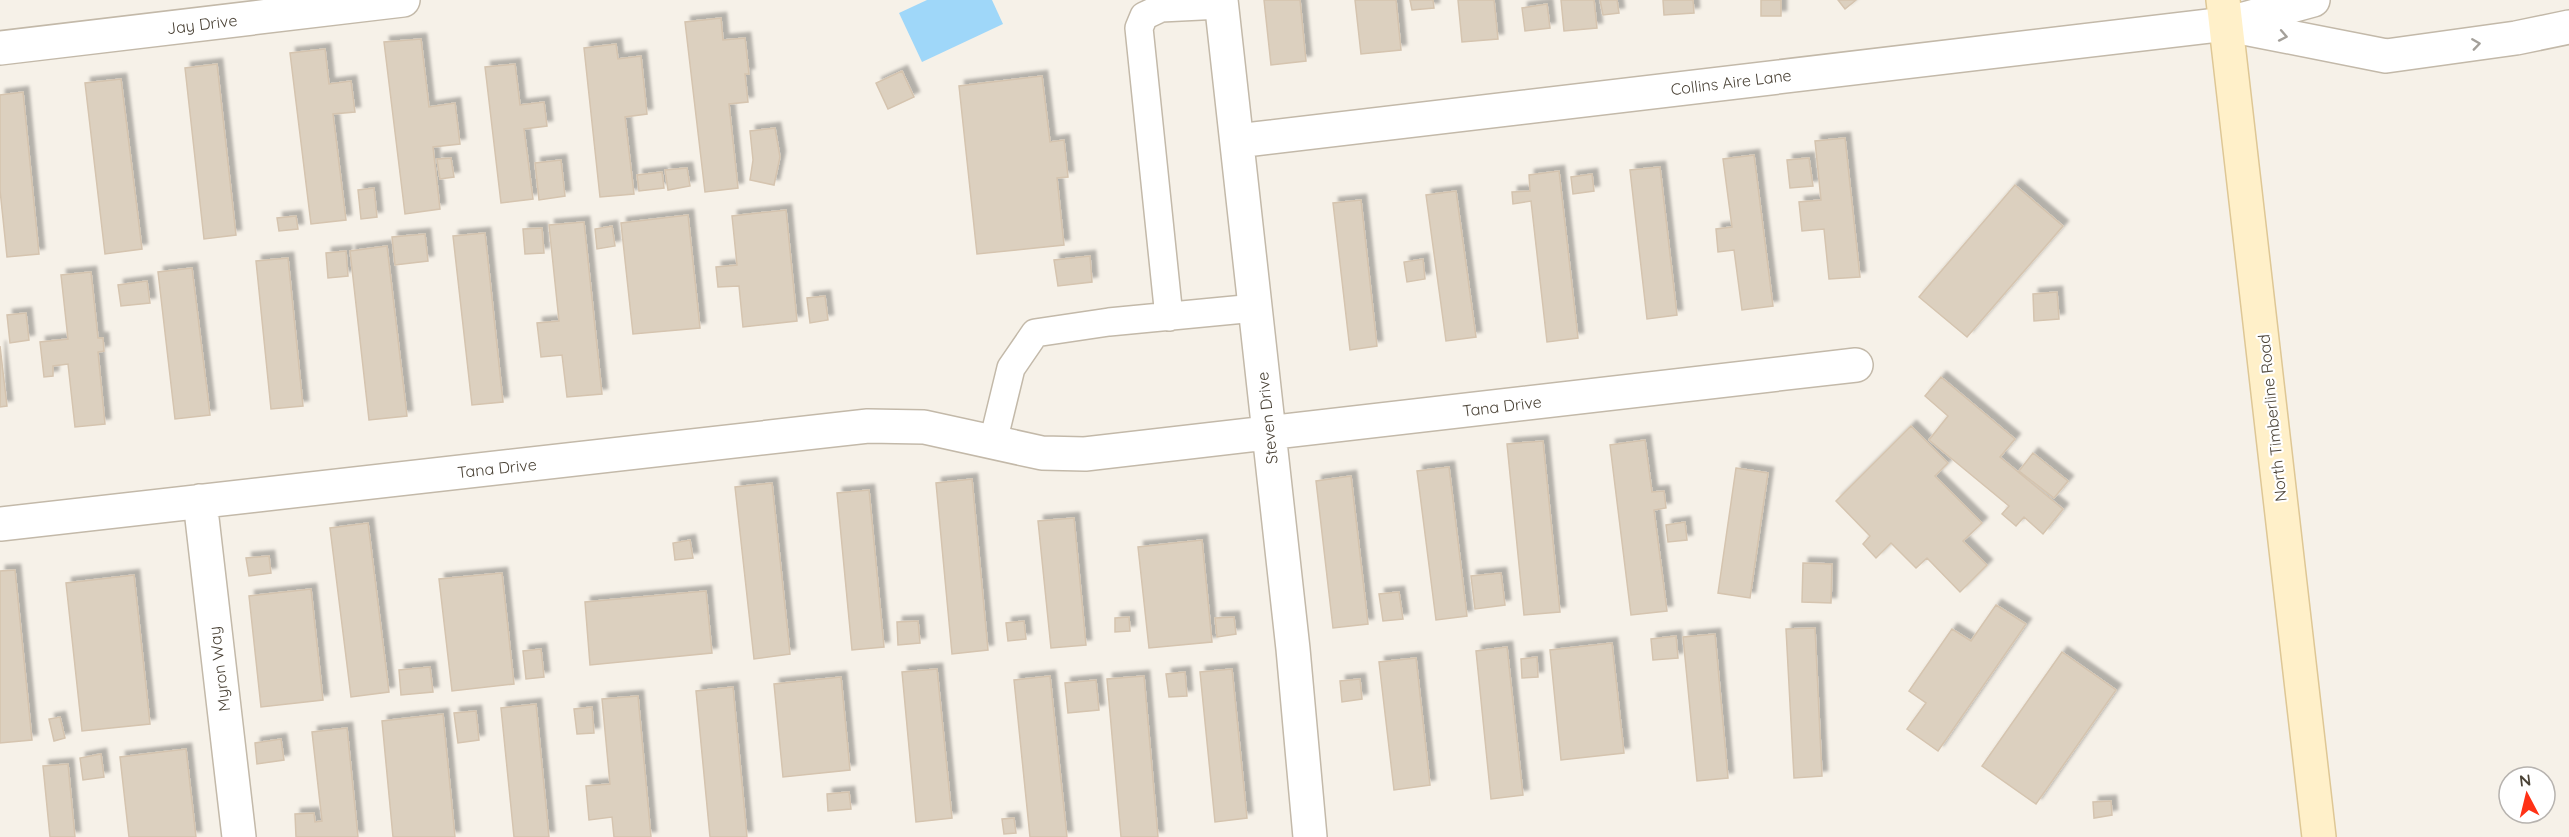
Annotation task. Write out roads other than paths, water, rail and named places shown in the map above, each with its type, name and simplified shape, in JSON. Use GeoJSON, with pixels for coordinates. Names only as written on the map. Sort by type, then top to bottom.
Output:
{"type":"FeatureCollection","features":[{"type":"Feature","properties":{"kind":"main road","name":"North Timberline Road"},"geometry":{"type":"LineString","coordinates":[[2225,12],[2319,837]]}},
{"type":"Feature","properties":{"kind":"street","name":"Jay Drive"},"geometry":{"type":"LineString","coordinates":[[0,48],[403,0]]}},
{"type":"Feature","properties":{"kind":"street"},"geometry":{"type":"LineString","coordinates":[[2225,12],[2313,0]]}},
{"type":"Feature","properties":{"kind":"street","name":"Steven Drive"},"geometry":{"type":"LineString","coordinates":[[1221,2],[1269,434],[1310,837]]}},
{"type":"Feature","properties":{"kind":"street"},"geometry":{"type":"LineString","coordinates":[[2225,12],[2386,56],[2516,38],[2569,27]]}},
{"type":"Feature","properties":{"kind":"street","name":"Collins Aire Lane"},"geometry":{"type":"LineString","coordinates":[[1237,141],[2225,12]]}},
{"type":"Feature","properties":{"kind":"street","name":"Tana Drive"},"geometry":{"type":"LineString","coordinates":[[0,524],[868,426],[924,427],[1042,453],[1085,454],[1856,365]]}},
{"type":"Feature","properties":{"kind":"street","name":"Myron Way"},"geometry":{"type":"LineString","coordinates":[[200,501],[239,837]]}},
{"type":"Feature","properties":{"kind":"lane"},"geometry":{"type":"LineString","coordinates":[[1169,317],[1139,28],[1144,16],[1161,8],[1221,2]]}},
{"type":"Feature","properties":{"kind":"lane"},"geometry":{"type":"LineString","coordinates":[[993,442],[1011,368],[1035,333],[1255,308]]}},
{"type":"Feature","properties":{"kind":"water"},"geometry":{"type":"Polygon","coordinates":[[[927,0],[992,0],[1003,24],[922,62],[899,13],[927,0]]]}}]}
